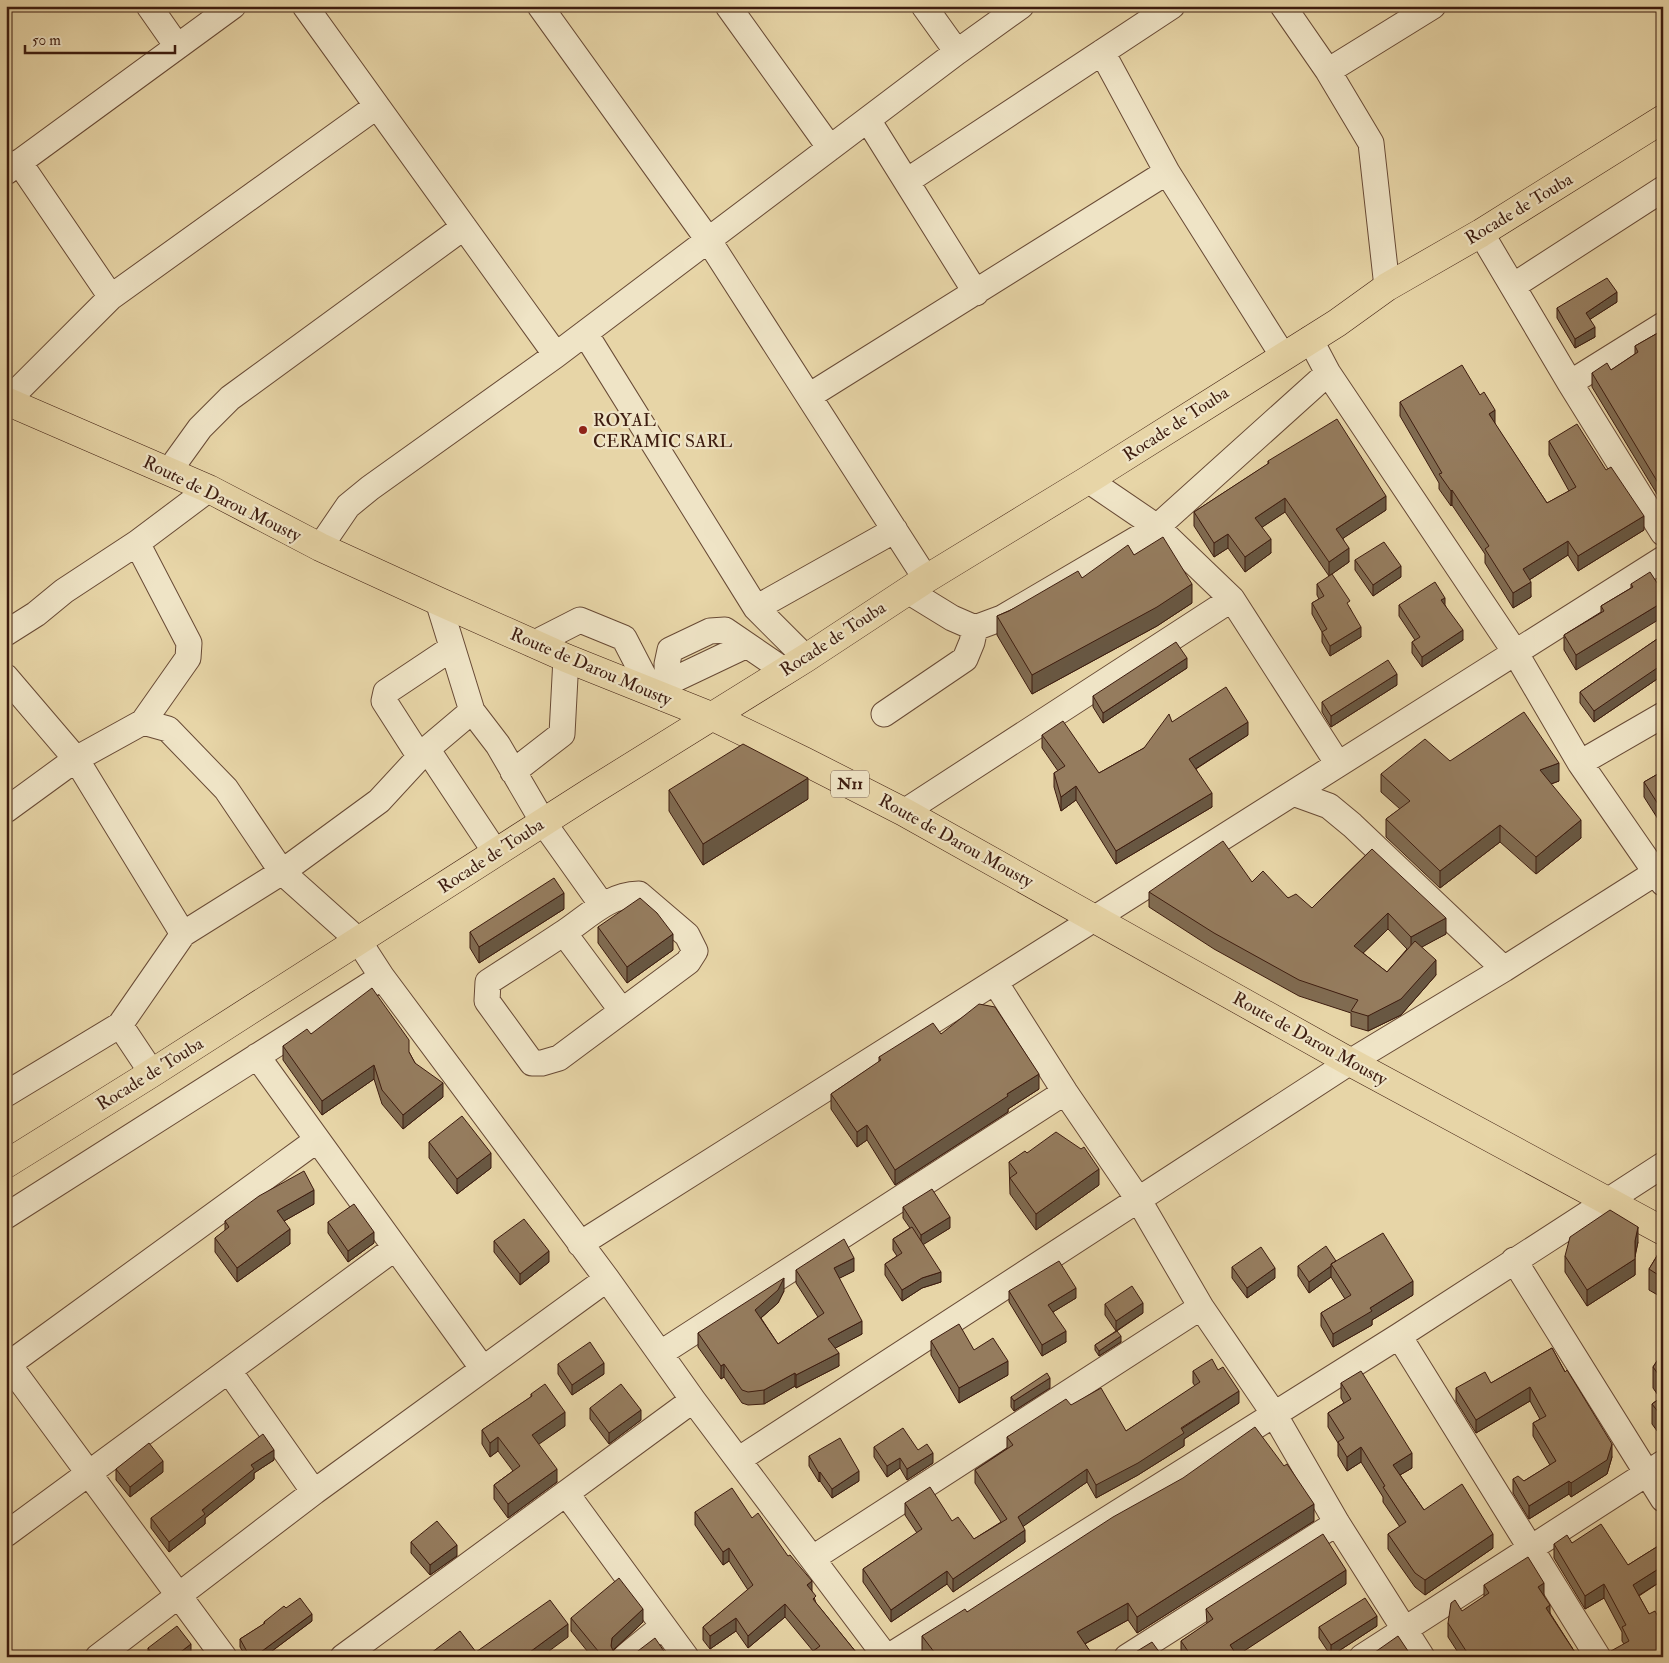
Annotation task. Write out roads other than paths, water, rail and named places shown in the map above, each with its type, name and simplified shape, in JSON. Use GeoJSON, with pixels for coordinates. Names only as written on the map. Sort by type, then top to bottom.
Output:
{"type":"FeatureCollection","features":[{"type":"Feature","properties":{"kind":"main road","name":"Rocade de Touba"},"geometry":{"type":"LineString","coordinates":[[6,1164],[152,1073],[543,822],[796,664],[917,585],[1337,323],[1386,287],[1481,233],[1663,119]]}},
{"type":"Feature","properties":{"kind":"main road","name":"Route de Darou Mousty"},"geometry":{"type":"LineString","coordinates":[[7,402],[209,489],[320,547],[533,644],[566,658],[662,691],[904,812],[1096,917],[1350,1062],[1663,1232]]}},
{"type":"Feature","properties":{"kind":"street"},"geometry":{"type":"LineString","coordinates":[[150,6],[178,46]]}},
{"type":"Feature","properties":{"kind":"street"},"geometry":{"type":"LineString","coordinates":[[111,297],[12,167],[233,6]]}},
{"type":"Feature","properties":{"kind":"street"},"geometry":{"type":"LineString","coordinates":[[305,6],[556,355]]}},
{"type":"Feature","properties":{"kind":"street"},"geometry":{"type":"LineString","coordinates":[[540,6],[709,241],[895,530],[917,585],[952,618],[975,628],[1002,618],[1158,527],[1328,373]]}},
{"type":"Feature","properties":{"kind":"street"},"geometry":{"type":"LineString","coordinates":[[728,6],[830,148]]}},
{"type":"Feature","properties":{"kind":"street"},"geometry":{"type":"LineString","coordinates":[[924,6],[957,52]]}},
{"type":"Feature","properties":{"kind":"street"},"geometry":{"type":"LineString","coordinates":[[320,547],[348,506],[370,488],[556,355],[957,52],[1021,6]]}},
{"type":"Feature","properties":{"kind":"street"},"geometry":{"type":"LineString","coordinates":[[907,181],[1172,6]]}},
{"type":"Feature","properties":{"kind":"street"},"geometry":{"type":"LineString","coordinates":[[1282,6],[1328,71],[1371,143],[1386,287]]}},
{"type":"Feature","properties":{"kind":"street"},"geometry":{"type":"LineString","coordinates":[[1328,71],[1433,6]]}},
{"type":"Feature","properties":{"kind":"street"},"geometry":{"type":"LineString","coordinates":[[1102,52],[1167,172],[1283,356]]}},
{"type":"Feature","properties":{"kind":"street"},"geometry":{"type":"LineString","coordinates":[[7,402],[111,297],[377,106]]}},
{"type":"Feature","properties":{"kind":"street"},"geometry":{"type":"LineString","coordinates":[[868,120],[976,294]]}},
{"type":"Feature","properties":{"kind":"street"},"geometry":{"type":"LineString","coordinates":[[809,396],[976,294],[1167,172]]}},
{"type":"Feature","properties":{"kind":"street"},"geometry":{"type":"LineString","coordinates":[[1513,286],[1663,189]]}},
{"type":"Feature","properties":{"kind":"street"},"geometry":{"type":"LineString","coordinates":[[169,471],[200,428],[230,398],[464,227]]}},
{"type":"Feature","properties":{"kind":"street"},"geometry":{"type":"LineString","coordinates":[[1481,233],[1570,383],[1663,533]]}},
{"type":"Feature","properties":{"kind":"street"},"geometry":{"type":"LineString","coordinates":[[1570,383],[1663,325]]}},
{"type":"Feature","properties":{"kind":"street"},"geometry":{"type":"LineString","coordinates":[[585,333],[756,608],[796,664]]}},
{"type":"Feature","properties":{"kind":"street"},"geometry":{"type":"LineString","coordinates":[[738,1460],[1350,1062],[1661,875],[1580,763],[1515,652],[1328,373],[1310,339]]}},
{"type":"Feature","properties":{"kind":"street"},"geometry":{"type":"LineString","coordinates":[[1088,480],[1158,527],[1232,599],[1338,764]]}},
{"type":"Feature","properties":{"kind":"street"},"geometry":{"type":"LineString","coordinates":[[6,633],[36,614],[64,591],[137,543],[209,489]]}},
{"type":"Feature","properties":{"kind":"street"},"geometry":{"type":"LineString","coordinates":[[756,608],[895,530]]}},
{"type":"Feature","properties":{"kind":"street"},"geometry":{"type":"LineString","coordinates":[[6,810],[76,759],[143,722],[188,658],[189,643],[137,543]]}},
{"type":"Feature","properties":{"kind":"street"},"geometry":{"type":"LineString","coordinates":[[580,1244],[1663,559]]}},
{"type":"Feature","properties":{"kind":"street"},"geometry":{"type":"LineString","coordinates":[[904,812],[1232,599]]}},
{"type":"Feature","properties":{"kind":"street"},"geometry":{"type":"LineString","coordinates":[[438,601],[472,711],[498,745],[543,822],[602,905]]}},
{"type":"Feature","properties":{"kind":"street"},"geometry":{"type":"LineString","coordinates":[[533,644],[580,620],[624,638],[662,691],[747,645],[796,664]]}},
{"type":"Feature","properties":{"kind":"street"},"geometry":{"type":"LineString","coordinates":[[884,714],[965,659],[975,628]]}},
{"type":"Feature","properties":{"kind":"street"},"geometry":{"type":"LineString","coordinates":[[452,648],[386,692],[384,701],[496,853]]}},
{"type":"Feature","properties":{"kind":"street"},"geometry":{"type":"LineString","coordinates":[[513,772],[562,734],[566,658]]}},
{"type":"Feature","properties":{"kind":"street"},"geometry":{"type":"LineString","coordinates":[[6,677],[76,759],[183,934]]}},
{"type":"Feature","properties":{"kind":"street"},"geometry":{"type":"LineString","coordinates":[[6,1094],[120,1025],[183,934],[282,872],[380,801],[424,753],[472,711]]}},
{"type":"Feature","properties":{"kind":"street"},"geometry":{"type":"LineString","coordinates":[[1580,763],[1663,715]]}},
{"type":"Feature","properties":{"kind":"street"},"geometry":{"type":"LineString","coordinates":[[143,722],[168,729],[226,789],[282,872],[358,940],[382,977],[607,1279],[693,1400],[887,1657],[1399,1336],[1663,1165]]}},
{"type":"Feature","properties":{"kind":"street"},"geometry":{"type":"LineString","coordinates":[[1294,792],[1329,806],[1352,825],[1504,969]]}},
{"type":"Feature","properties":{"kind":"street"},"geometry":{"type":"LineString","coordinates":[[640,894],[687,935],[695,951],[688,962],[559,1058],[542,1063],[532,1063],[487,1001],[488,982],[564,933],[602,905],[624,895],[640,894]]}},
{"type":"Feature","properties":{"kind":"street"},"geometry":{"type":"LineString","coordinates":[[564,933],[622,1012]]}},
{"type":"Feature","properties":{"kind":"street"},"geometry":{"type":"LineString","coordinates":[[6,1216],[382,977]]}},
{"type":"Feature","properties":{"kind":"street"},"geometry":{"type":"LineString","coordinates":[[995,982],[1065,1092],[1138,1199],[1201,1308],[1274,1414],[1337,1523],[1422,1657]]}},
{"type":"Feature","properties":{"kind":"street"},"geometry":{"type":"LineString","coordinates":[[120,1025],[152,1073]]}},
{"type":"Feature","properties":{"kind":"street"},"geometry":{"type":"LineString","coordinates":[[256,1056],[483,1369]]}},
{"type":"Feature","properties":{"kind":"street"},"geometry":{"type":"LineString","coordinates":[[661,1353],[1065,1092]]}},
{"type":"Feature","properties":{"kind":"street"},"geometry":{"type":"LineString","coordinates":[[224,1657],[7,1363],[317,1140]]}},
{"type":"Feature","properties":{"kind":"street"},"geometry":{"type":"LineString","coordinates":[[6,1534],[395,1248]]}},
{"type":"Feature","properties":{"kind":"street"},"geometry":{"type":"LineString","coordinates":[[1514,1260],[1655,1468],[1663,1499]]}},
{"type":"Feature","properties":{"kind":"street"},"geometry":{"type":"LineString","coordinates":[[98,1657],[314,1492],[607,1279]]}},
{"type":"Feature","properties":{"kind":"street"},"geometry":{"type":"LineString","coordinates":[[813,1558],[1201,1308]]}},
{"type":"Feature","properties":{"kind":"street"},"geometry":{"type":"LineString","coordinates":[[1399,1336],[1598,1657]]}},
{"type":"Feature","properties":{"kind":"street"},"geometry":{"type":"LineString","coordinates":[[229,1371],[314,1492]]}},
{"type":"Feature","properties":{"kind":"street"},"geometry":{"type":"LineString","coordinates":[[343,1657],[693,1400]]}},
{"type":"Feature","properties":{"kind":"street"},"geometry":{"type":"LineString","coordinates":[[1362,1657],[1655,1468]]}},
{"type":"Feature","properties":{"kind":"street"},"geometry":{"type":"LineString","coordinates":[[566,1493],[686,1657]]}},
{"type":"Feature","properties":{"kind":"street"},"geometry":{"type":"LineString","coordinates":[[1127,1657],[1337,1523]]}},
{"type":"Feature","properties":{"kind":"street"},"geometry":{"type":"LineString","coordinates":[[626,1657],[664,1626]]}},
{"type":"Feature","properties":{"kind":"place","name":"ROYAL CERAMIC SARL"},"geometry":{"type":"Point","coordinates":[583,430]}}]}
